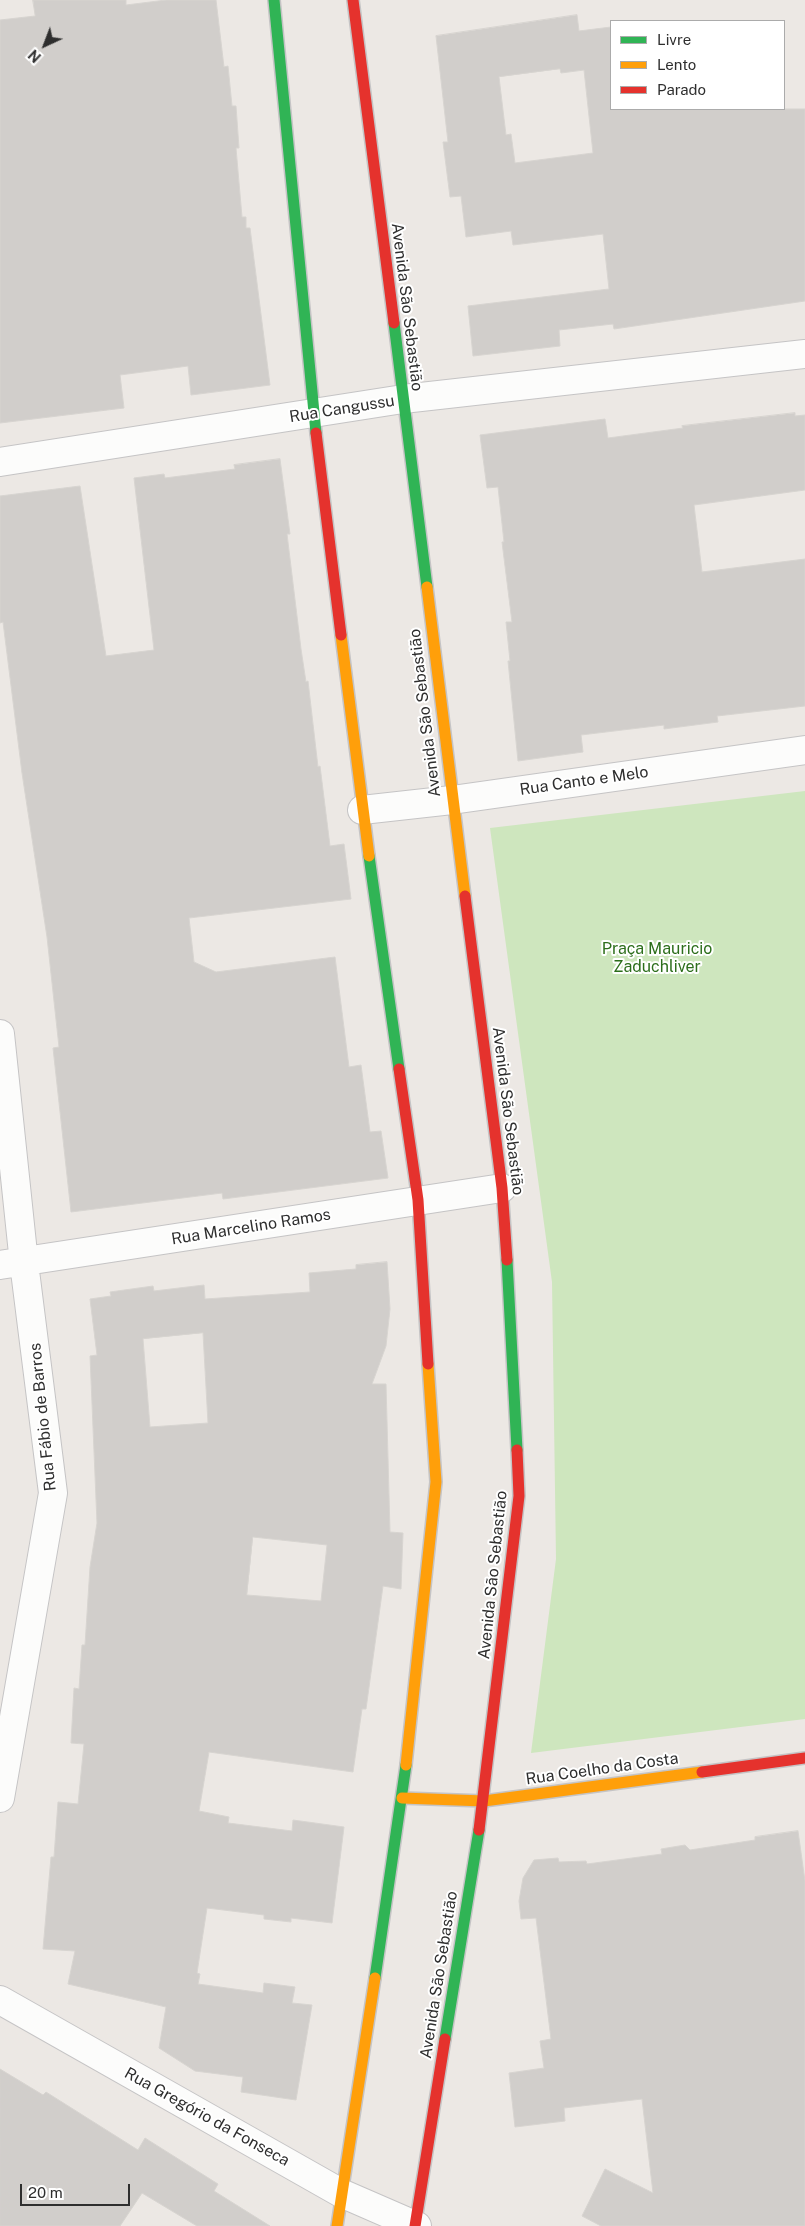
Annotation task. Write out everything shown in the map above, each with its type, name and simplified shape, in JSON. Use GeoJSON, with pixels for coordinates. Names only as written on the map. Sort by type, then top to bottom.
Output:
{"type":"FeatureCollection","features":[{"type":"Feature","properties":{"kind":"street"},"geometry":{"type":"LineString","coordinates":[[274,0],[314,414],[362,810],[418,1200],[436,1482],[402,1798],[337,2226]]}},
{"type":"Feature","properties":{"kind":"street","name":"Avenida São Sebastião"},"geometry":{"type":"LineString","coordinates":[[352,0],[502,1188],[510,1303],[519,1496],[484,1800],[416,2226]]}},
{"type":"Feature","properties":{"kind":"street","name":"Rua Cangussu"},"geometry":{"type":"LineString","coordinates":[[0,462],[402,399],[805,354]]}},
{"type":"Feature","properties":{"kind":"street","name":"Rua Canto e Melo"},"geometry":{"type":"LineString","coordinates":[[362,810],[452,800],[805,750]]}},
{"type":"Feature","properties":{"kind":"street","name":"Rua Fábio de Barros"},"geometry":{"type":"LineString","coordinates":[[0,1034],[12,1264],[53,1493],[0,1798]]}},
{"type":"Feature","properties":{"kind":"street","name":"Rua Marcelino Ramos"},"geometry":{"type":"LineString","coordinates":[[12,1264],[502,1188]]}},
{"type":"Feature","properties":{"kind":"street","name":"Rua Coelho da Costa"},"geometry":{"type":"LineString","coordinates":[[402,1798],[484,1800],[805,1758]]}},
{"type":"Feature","properties":{"kind":"street","name":"Rua Gregório da Fonseca"},"geometry":{"type":"LineString","coordinates":[[0,2000],[341,2193],[416,2226]]}},
{"type":"Feature","properties":{"kind":"green space","name":"Praça Mauricio Zaduchliver"},"geometry":{"type":"Polygon","coordinates":[[[805,791],[805,1719],[531,1753],[556,1559],[552,1282],[490,828],[805,791]]]}},
{"type":"Feature","properties":{"kind":"building"},"geometry":{"type":"Polygon","coordinates":[[[33,0],[126,0],[126,5],[166,0],[216,0],[224,67],[228,66],[232,106],[236,106],[239,148],[236,148],[242,217],[246,217],[246,228],[250,228],[270,385],[191,395],[188,366],[120,375],[124,408],[0,423],[0,20],[35,16],[33,0]]]}},
{"type":"Feature","properties":{"kind":"building"},"geometry":{"type":"Polygon","coordinates":[[[577,15],[579,31],[610,27],[610,110],[805,109],[805,301],[614,329],[613,324],[559,330],[560,346],[473,356],[468,306],[609,289],[603,234],[513,245],[511,231],[466,237],[461,196],[450,197],[443,142],[448,142],[436,36],[577,15]],[[560,69],[499,77],[506,135],[511,134],[515,163],[593,153],[584,70],[561,73],[560,69]]]}},
{"type":"Feature","properties":{"kind":"building"},"geometry":{"type":"Polygon","coordinates":[[[795,413],[795,416],[805,415],[805,490],[694,505],[702,572],[805,559],[805,706],[717,716],[718,722],[664,729],[664,725],[581,735],[583,752],[518,761],[506,622],[512,622],[502,542],[504,542],[498,487],[487,488],[480,435],[605,419],[608,438],[683,428],[682,426],[795,413]]]}},
{"type":"Feature","properties":{"kind":"building"},"geometry":{"type":"Polygon","coordinates":[[[280,459],[290,534],[287,534],[301,649],[306,682],[308,681],[330,846],[344,844],[351,899],[189,918],[194,962],[216,972],[335,957],[349,1067],[361,1065],[370,1132],[381,1131],[388,1178],[223,1199],[222,1193],[71,1212],[53,1048],[59,1047],[47,937],[22,773],[3,622],[0,623],[0,496],[80,486],[106,656],[154,650],[134,478],[164,474],[165,478],[235,469],[234,465],[280,459]]]}},
{"type":"Feature","properties":{"kind":"building"},"geometry":{"type":"Polygon","coordinates":[[[387,1262],[390,1309],[386,1346],[372,1384],[386,1384],[390,1532],[403,1533],[401,1589],[383,1586],[366,1709],[362,1709],[353,1772],[209,1752],[199,1811],[229,1817],[228,1823],[292,1831],[293,1820],[344,1827],[332,1923],[291,1918],[291,1922],[264,1919],[264,1915],[207,1908],[197,1973],[200,1974],[198,1984],[263,1993],[264,1983],[295,1987],[292,2003],[312,2005],[296,2100],[241,2092],[243,2077],[195,2071],[159,2048],[166,2007],[68,1984],[75,1951],[43,1949],[51,1857],[54,1857],[58,1802],[78,1804],[84,1744],[71,1743],[74,1688],[79,1689],[82,1645],[85,1645],[90,1567],[97,1523],[90,1356],[97,1355],[90,1299],[111,1296],[110,1292],[153,1286],[154,1291],[204,1285],[205,1299],[310,1292],[309,1273],[356,1269],[356,1265],[387,1262]],[[203,1333],[143,1339],[150,1427],[208,1423],[203,1333]],[[253,1537],[247,1595],[321,1601],[327,1545],[253,1537]]]}},
{"type":"Feature","properties":{"kind":"building"},"geometry":{"type":"Polygon","coordinates":[[[798,1831],[805,1881],[805,2226],[601,2226],[582,2216],[605,2169],[653,2193],[642,2099],[564,2108],[565,2121],[515,2127],[509,2073],[544,2068],[540,2041],[551,2039],[536,1918],[521,1919],[519,1901],[523,1878],[534,1860],[558,1858],[559,1862],[586,1861],[587,1864],[662,1854],[661,1849],[685,1845],[690,1850],[755,1840],[755,1837],[798,1831]]]}},
{"type":"Feature","properties":{"kind":"building"},"geometry":{"type":"Polygon","coordinates":[[[0,2069],[43,2095],[46,2092],[138,2150],[145,2138],[218,2184],[214,2191],[270,2226],[197,2226],[142,2193],[120,2226],[0,2226],[0,2069]]]}},
{"type":"Feature","properties":{"kind":"traffic: fast"},"geometry":{"type":"LineString","coordinates":[[274,0],[316,433]]}},
{"type":"Feature","properties":{"kind":"traffic: fast"},"geometry":{"type":"LineString","coordinates":[[394,323],[427,587]]}},
{"type":"Feature","properties":{"kind":"traffic: fast"},"geometry":{"type":"LineString","coordinates":[[369,856],[399,1069]]}},
{"type":"Feature","properties":{"kind":"traffic: fast"},"geometry":{"type":"LineString","coordinates":[[507,1260],[517,1450]]}},
{"type":"Feature","properties":{"kind":"traffic: fast"},"geometry":{"type":"LineString","coordinates":[[375,1978],[406,1765]]}},
{"type":"Feature","properties":{"kind":"traffic: fast"},"geometry":{"type":"LineString","coordinates":[[445,2039],[479,1830]]}},
{"type":"Feature","properties":{"kind":"traffic: slow"},"geometry":{"type":"LineString","coordinates":[[427,587],[465,896]]}},
{"type":"Feature","properties":{"kind":"traffic: slow"},"geometry":{"type":"LineString","coordinates":[[341,635],[369,856]]}},
{"type":"Feature","properties":{"kind":"traffic: slow"},"geometry":{"type":"LineString","coordinates":[[406,1765],[436,1482],[428,1364]]}},
{"type":"Feature","properties":{"kind":"traffic: slow"},"geometry":{"type":"LineString","coordinates":[[402,1798],[484,1801],[702,1772]]}},
{"type":"Feature","properties":{"kind":"traffic: slow"},"geometry":{"type":"LineString","coordinates":[[337,2226],[375,1978]]}},
{"type":"Feature","properties":{"kind":"traffic: jam"},"geometry":{"type":"LineString","coordinates":[[353,0],[394,323]]}},
{"type":"Feature","properties":{"kind":"traffic: jam"},"geometry":{"type":"LineString","coordinates":[[316,433],[341,635]]}},
{"type":"Feature","properties":{"kind":"traffic: jam"},"geometry":{"type":"LineString","coordinates":[[465,896],[502,1188],[507,1260]]}},
{"type":"Feature","properties":{"kind":"traffic: jam"},"geometry":{"type":"LineString","coordinates":[[399,1069],[418,1200],[428,1364]]}},
{"type":"Feature","properties":{"kind":"traffic: jam"},"geometry":{"type":"LineString","coordinates":[[479,1830],[519,1496],[517,1450]]}},
{"type":"Feature","properties":{"kind":"traffic: jam"},"geometry":{"type":"LineString","coordinates":[[702,1772],[805,1758]]}},
{"type":"Feature","properties":{"kind":"traffic: jam"},"geometry":{"type":"LineString","coordinates":[[415,2226],[445,2039]]}}]}
